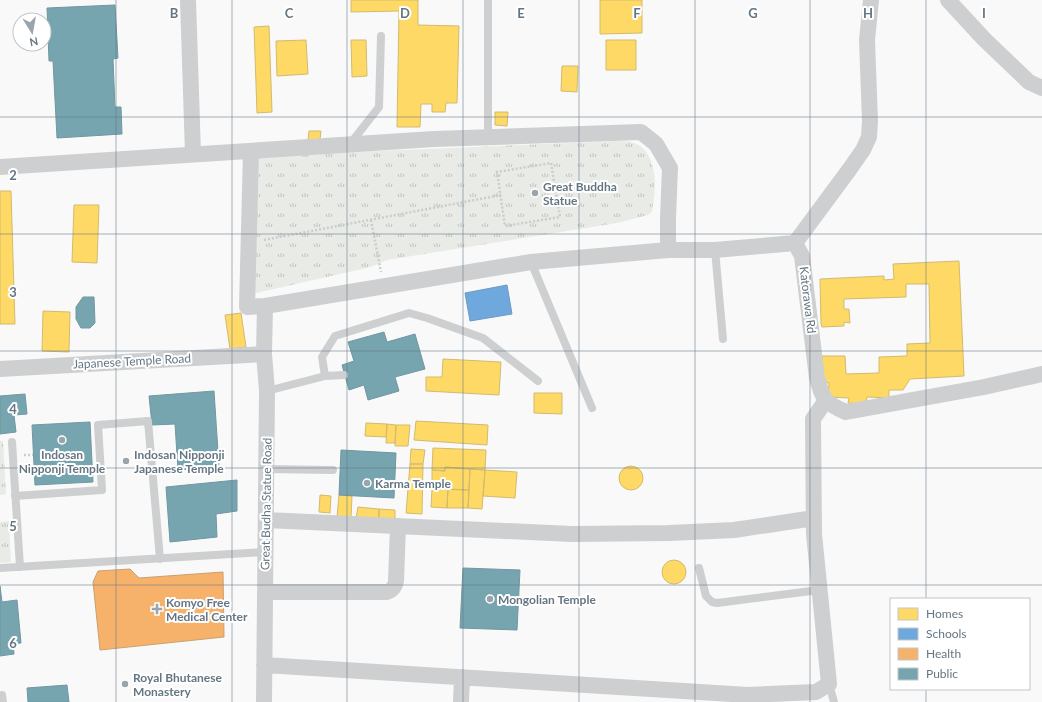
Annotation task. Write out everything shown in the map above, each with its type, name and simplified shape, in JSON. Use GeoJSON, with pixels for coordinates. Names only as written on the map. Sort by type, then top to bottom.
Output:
{"type":"FeatureCollection","features":[{"type":"Feature","properties":{"kind":"street"},"geometry":{"type":"LineString","coordinates":[[188,0],[193,154]]}},
{"type":"Feature","properties":{"kind":"street"},"geometry":{"type":"LineString","coordinates":[[251,151],[247,307],[265,306],[531,262],[668,250],[715,250],[795,243],[850,170],[863,150],[869,137],[870,121],[867,40],[870,0]]}},
{"type":"Feature","properties":{"kind":"street"},"geometry":{"type":"LineString","coordinates":[[948,0],[1029,82],[1042,88]]}},
{"type":"Feature","properties":{"kind":"street"},"geometry":{"type":"LineString","coordinates":[[0,167],[350,144],[488,137],[641,132],[656,144],[670,168],[668,250]]}},
{"type":"Feature","properties":{"kind":"street","name":"Katorawa Rd"},"geometry":{"type":"LineString","coordinates":[[795,243],[802,256],[817,378],[822,396],[826,400]]}},
{"type":"Feature","properties":{"kind":"street","name":"Great Budha Statue Road"},"geometry":{"type":"LineString","coordinates":[[264,702],[267,391],[264,354],[265,306]]}},
{"type":"Feature","properties":{"kind":"street","name":"Japanese Temple Road"},"geometry":{"type":"LineString","coordinates":[[0,369],[264,354]]}},
{"type":"Feature","properties":{"kind":"street"},"geometry":{"type":"LineString","coordinates":[[264,665],[462,677],[630,695],[748,696],[816,692],[829,684],[814,534],[813,419],[826,400],[831,406],[846,412],[984,387],[1042,374]]}},
{"type":"Feature","properties":{"kind":"street"},"geometry":{"type":"LineString","coordinates":[[266,520],[572,534],[669,533],[734,530],[814,518]]}},
{"type":"Feature","properties":{"kind":"street"},"geometry":{"type":"LineString","coordinates":[[265,592],[392,591],[396,581],[398,526]]}},
{"type":"Feature","properties":{"kind":"street"},"geometry":{"type":"LineString","coordinates":[[462,677],[462,702]]}},
{"type":"Feature","properties":{"kind":"lane"},"geometry":{"type":"LineString","coordinates":[[488,1],[488,137]]}},
{"type":"Feature","properties":{"kind":"lane"},"geometry":{"type":"LineString","coordinates":[[350,144],[379,107],[381,36]]}},
{"type":"Feature","properties":{"kind":"lane"},"geometry":{"type":"LineString","coordinates":[[715,250],[723,339]]}},
{"type":"Feature","properties":{"kind":"lane"},"geometry":{"type":"LineString","coordinates":[[531,262],[592,408]]}},
{"type":"Feature","properties":{"kind":"lane"},"geometry":{"type":"LineString","coordinates":[[325,376],[322,357],[335,336],[409,313],[483,338],[538,381]]}},
{"type":"Feature","properties":{"kind":"lane"},"geometry":{"type":"LineString","coordinates":[[267,391],[325,376],[344,375]]}},
{"type":"Feature","properties":{"kind":"lane"},"geometry":{"type":"LineString","coordinates":[[15,496],[102,490],[98,425],[148,421],[160,559]]}},
{"type":"Feature","properties":{"kind":"lane"},"geometry":{"type":"LineString","coordinates":[[12,442],[20,567]]}},
{"type":"Feature","properties":{"kind":"lane"},"geometry":{"type":"LineString","coordinates":[[266,469],[332,470]]}},
{"type":"Feature","properties":{"kind":"lane"},"geometry":{"type":"LineString","coordinates":[[0,568],[265,552]]}},
{"type":"Feature","properties":{"kind":"lane"},"geometry":{"type":"LineString","coordinates":[[698,568],[706,596],[712,602],[717,603],[820,590]]}},
{"type":"Feature","properties":{"kind":"lane"},"geometry":{"type":"LineString","coordinates":[[829,684],[834,702]]}},
{"type":"Feature","properties":{"kind":"path"},"geometry":{"type":"LineString","coordinates":[[551,163],[560,218],[506,226],[501,195],[497,172],[551,163]]}},
{"type":"Feature","properties":{"kind":"path"},"geometry":{"type":"LineString","coordinates":[[248,243],[501,195]]}},
{"type":"Feature","properties":{"kind":"path"},"geometry":{"type":"LineString","coordinates":[[371,220],[384,286]]}},
{"type":"Feature","properties":{"kind":"green space"},"geometry":{"type":"Polygon","coordinates":[[[616,141],[634,143],[642,148],[648,155],[653,169],[655,190],[652,212],[648,215],[617,223],[387,260],[371,267],[252,294],[258,156],[616,141]]]}},
{"type":"Feature","properties":{"kind":"green space"},"geometry":{"type":"Polygon","coordinates":[[[0,441],[3,441],[6,494],[0,495],[0,441]]]}},
{"type":"Feature","properties":{"kind":"green space"},"geometry":{"type":"Polygon","coordinates":[[[9,521],[11,562],[0,563],[0,522],[9,521]]]}},
{"type":"Feature","properties":{"kind":"building: Homes"},"geometry":{"type":"Polygon","coordinates":[[[351,0],[418,0],[418,25],[459,26],[457,103],[446,103],[445,112],[432,112],[432,104],[421,104],[420,127],[397,127],[399,11],[351,12],[351,0]]]}},
{"type":"Feature","properties":{"kind":"building: Homes"},"geometry":{"type":"Polygon","coordinates":[[[600,0],[642,0],[642,33],[600,34],[600,0]]]}},
{"type":"Feature","properties":{"kind":"building: Homes"},"geometry":{"type":"Polygon","coordinates":[[[269,26],[272,112],[257,113],[254,27],[269,26]]]}},
{"type":"Feature","properties":{"kind":"building: Homes"},"geometry":{"type":"Polygon","coordinates":[[[306,40],[308,74],[277,76],[276,41],[306,40]]]}},
{"type":"Feature","properties":{"kind":"building: Homes"},"geometry":{"type":"Polygon","coordinates":[[[351,40],[366,40],[367,76],[352,77],[351,40]]]}},
{"type":"Feature","properties":{"kind":"building: Homes"},"geometry":{"type":"Polygon","coordinates":[[[606,40],[636,40],[636,70],[606,70],[606,40]]]}},
{"type":"Feature","properties":{"kind":"building: Homes"},"geometry":{"type":"Polygon","coordinates":[[[562,66],[578,66],[577,92],[561,91],[562,66]]]}},
{"type":"Feature","properties":{"kind":"building: Homes"},"geometry":{"type":"Polygon","coordinates":[[[495,112],[508,112],[507,126],[495,125],[495,112]]]}},
{"type":"Feature","properties":{"kind":"building: Homes"},"geometry":{"type":"Polygon","coordinates":[[[309,131],[321,131],[320,140],[308,140],[309,131]]]}},
{"type":"Feature","properties":{"kind":"building: Homes"},"geometry":{"type":"Polygon","coordinates":[[[0,191],[11,191],[15,324],[0,324],[0,191]]]}},
{"type":"Feature","properties":{"kind":"building: Homes"},"geometry":{"type":"Polygon","coordinates":[[[74,205],[99,205],[97,263],[72,262],[74,205]]]}},
{"type":"Feature","properties":{"kind":"building: Homes"},"geometry":{"type":"Polygon","coordinates":[[[959,261],[964,376],[910,379],[903,390],[889,390],[889,398],[867,397],[866,404],[848,403],[849,398],[828,397],[829,383],[822,381],[822,356],[845,356],[846,374],[879,373],[879,357],[907,356],[907,344],[930,343],[929,284],[906,284],[906,297],[844,299],[844,309],[849,309],[850,323],[844,322],[844,326],[822,327],[820,279],[884,276],[884,280],[894,279],[893,264],[959,261]]]}},
{"type":"Feature","properties":{"kind":"building: Homes"},"geometry":{"type":"Polygon","coordinates":[[[43,311],[70,312],[69,352],[42,351],[43,311]]]}},
{"type":"Feature","properties":{"kind":"building: Homes"},"geometry":{"type":"Polygon","coordinates":[[[241,313],[246,347],[230,349],[225,315],[241,313]]]}},
{"type":"Feature","properties":{"kind":"building: Homes"},"geometry":{"type":"Polygon","coordinates":[[[443,359],[501,362],[499,395],[426,391],[426,377],[442,377],[443,359]]]}},
{"type":"Feature","properties":{"kind":"building: Homes"},"geometry":{"type":"Polygon","coordinates":[[[534,393],[562,393],[562,414],[534,413],[534,393]]]}},
{"type":"Feature","properties":{"kind":"building: Homes"},"geometry":{"type":"Polygon","coordinates":[[[416,421],[488,425],[487,445],[414,440],[416,421]]]}},
{"type":"Feature","properties":{"kind":"building: Homes"},"geometry":{"type":"Polygon","coordinates":[[[366,423],[387,424],[386,437],[365,436],[366,423]]]}},
{"type":"Feature","properties":{"kind":"building: Homes"},"geometry":{"type":"Polygon","coordinates":[[[387,424],[396,425],[395,443],[386,443],[387,424]]]}},
{"type":"Feature","properties":{"kind":"building: Homes"},"geometry":{"type":"Polygon","coordinates":[[[396,425],[410,425],[408,446],[395,446],[396,425]]]}},
{"type":"Feature","properties":{"kind":"building: Homes"},"geometry":{"type":"Polygon","coordinates":[[[433,448],[486,450],[485,470],[445,467],[445,471],[432,470],[433,448]]]}},
{"type":"Feature","properties":{"kind":"building: Homes"},"geometry":{"type":"Polygon","coordinates":[[[411,449],[425,450],[423,464],[410,464],[411,449]]]}},
{"type":"Feature","properties":{"kind":"building: Homes"},"geometry":{"type":"Polygon","coordinates":[[[410,464],[423,464],[422,514],[406,513],[410,464]]]}},
{"type":"Feature","properties":{"kind":"building: Homes"},"geometry":{"type":"Polygon","coordinates":[[[631,466],[636,467],[642,473],[642,483],[636,489],[631,490],[626,489],[620,483],[619,478],[620,473],[626,467],[631,466]]]}},
{"type":"Feature","properties":{"kind":"building: Homes"},"geometry":{"type":"Polygon","coordinates":[[[445,467],[470,469],[469,490],[432,489],[432,470],[445,471],[445,467]]]}},
{"type":"Feature","properties":{"kind":"building: Homes"},"geometry":{"type":"Polygon","coordinates":[[[470,469],[485,470],[482,509],[468,508],[470,469]]]}},
{"type":"Feature","properties":{"kind":"building: Homes"},"geometry":{"type":"Polygon","coordinates":[[[485,470],[517,472],[515,498],[483,496],[485,470]]]}},
{"type":"Feature","properties":{"kind":"building: Homes"},"geometry":{"type":"Polygon","coordinates":[[[432,489],[448,489],[447,508],[431,507],[432,489]]]}},
{"type":"Feature","properties":{"kind":"building: Homes"},"geometry":{"type":"Polygon","coordinates":[[[448,489],[469,490],[468,508],[447,508],[448,489]]]}},
{"type":"Feature","properties":{"kind":"building: Homes"},"geometry":{"type":"Polygon","coordinates":[[[320,495],[331,496],[330,513],[319,512],[320,495]]]}},
{"type":"Feature","properties":{"kind":"building: Homes"},"geometry":{"type":"Polygon","coordinates":[[[339,495],[352,496],[351,518],[337,517],[339,495]]]}},
{"type":"Feature","properties":{"kind":"building: Homes"},"geometry":{"type":"Polygon","coordinates":[[[358,507],[379,509],[379,519],[356,518],[358,507]]]}},
{"type":"Feature","properties":{"kind":"building: Homes"},"geometry":{"type":"Polygon","coordinates":[[[379,509],[395,510],[395,520],[379,519],[379,509]]]}},
{"type":"Feature","properties":{"kind":"building: Homes"},"geometry":{"type":"Polygon","coordinates":[[[674,560],[679,561],[685,567],[685,577],[679,583],[674,584],[669,583],[663,577],[662,572],[663,567],[669,561],[674,560]]]}},
{"type":"Feature","properties":{"kind":"building: Schools"},"geometry":{"type":"Polygon","coordinates":[[[507,285],[512,314],[470,321],[465,293],[507,285]]]}},
{"type":"Feature","properties":{"kind":"building: Health"},"geometry":{"type":"Polygon","coordinates":[[[130,569],[139,578],[223,572],[224,637],[100,650],[93,582],[98,571],[130,569]]]}},
{"type":"Feature","properties":{"kind":"building: Public"},"geometry":{"type":"Polygon","coordinates":[[[115,5],[118,58],[113,59],[115,107],[121,107],[122,134],[57,138],[53,61],[49,61],[49,52],[52,52],[52,12],[47,12],[47,8],[115,5]]]}},
{"type":"Feature","properties":{"kind":"building: Public"},"geometry":{"type":"Polygon","coordinates":[[[83,297],[94,297],[95,323],[90,328],[81,328],[76,319],[76,307],[83,297]]]}},
{"type":"Feature","properties":{"kind":"building: Public"},"geometry":{"type":"Polygon","coordinates":[[[384,332],[387,342],[415,334],[425,369],[395,377],[399,391],[368,400],[364,385],[349,390],[342,365],[354,361],[348,342],[384,332]]]}},
{"type":"Feature","properties":{"kind":"building: Public"},"geometry":{"type":"Polygon","coordinates":[[[214,391],[219,467],[178,470],[175,424],[152,425],[149,396],[214,391]]]}},
{"type":"Feature","properties":{"kind":"building: Public"},"geometry":{"type":"Polygon","coordinates":[[[25,394],[27,414],[14,415],[16,432],[0,434],[0,396],[25,394]]]}},
{"type":"Feature","properties":{"kind":"building: Public","name":"Indosan Nipponji Temple"},"geometry":{"type":"Polygon","coordinates":[[[90,422],[93,482],[35,485],[32,425],[90,422]]]}},
{"type":"Feature","properties":{"kind":"building: Public","name":"Karma Temple"},"geometry":{"type":"Polygon","coordinates":[[[341,450],[396,453],[394,498],[339,495],[341,450]]]}},
{"type":"Feature","properties":{"kind":"building: Public"},"geometry":{"type":"Polygon","coordinates":[[[237,480],[237,511],[216,514],[217,537],[170,542],[166,487],[237,480]]]}},
{"type":"Feature","properties":{"kind":"building: Public","name":"Mongolian Temple"},"geometry":{"type":"Polygon","coordinates":[[[463,568],[520,570],[517,630],[460,628],[463,568]]]}},
{"type":"Feature","properties":{"kind":"building: Public"},"geometry":{"type":"Polygon","coordinates":[[[0,586],[2,602],[17,600],[21,643],[13,644],[14,654],[0,656],[0,586]]]}},
{"type":"Feature","properties":{"kind":"building: Public"},"geometry":{"type":"Polygon","coordinates":[[[67,685],[69,702],[28,702],[27,688],[67,685]]]}},
{"type":"Feature","properties":{"kind":"place","name":"Great Buddha Statue"},"geometry":{"type":"Point","coordinates":[535,193]}},
{"type":"Feature","properties":{"kind":"place","name":"Indosan Nipponji Temple"},"geometry":{"type":"Point","coordinates":[62,440]}},
{"type":"Feature","properties":{"kind":"place","name":"Indosan Nipponji Japanese Temple"},"geometry":{"type":"Point","coordinates":[126,461]}},
{"type":"Feature","properties":{"kind":"place","name":"Karma Temple"},"geometry":{"type":"Point","coordinates":[367,483]}},
{"type":"Feature","properties":{"kind":"place","name":"Mongolian Temple"},"geometry":{"type":"Point","coordinates":[490,599]}},
{"type":"Feature","properties":{"kind":"place","name":"Komyo Free Medical Center"},"geometry":{"type":"Point","coordinates":[157,609]}},
{"type":"Feature","properties":{"kind":"place","name":"Royal Bhutanese Monastery"},"geometry":{"type":"Point","coordinates":[125,684]}}]}
